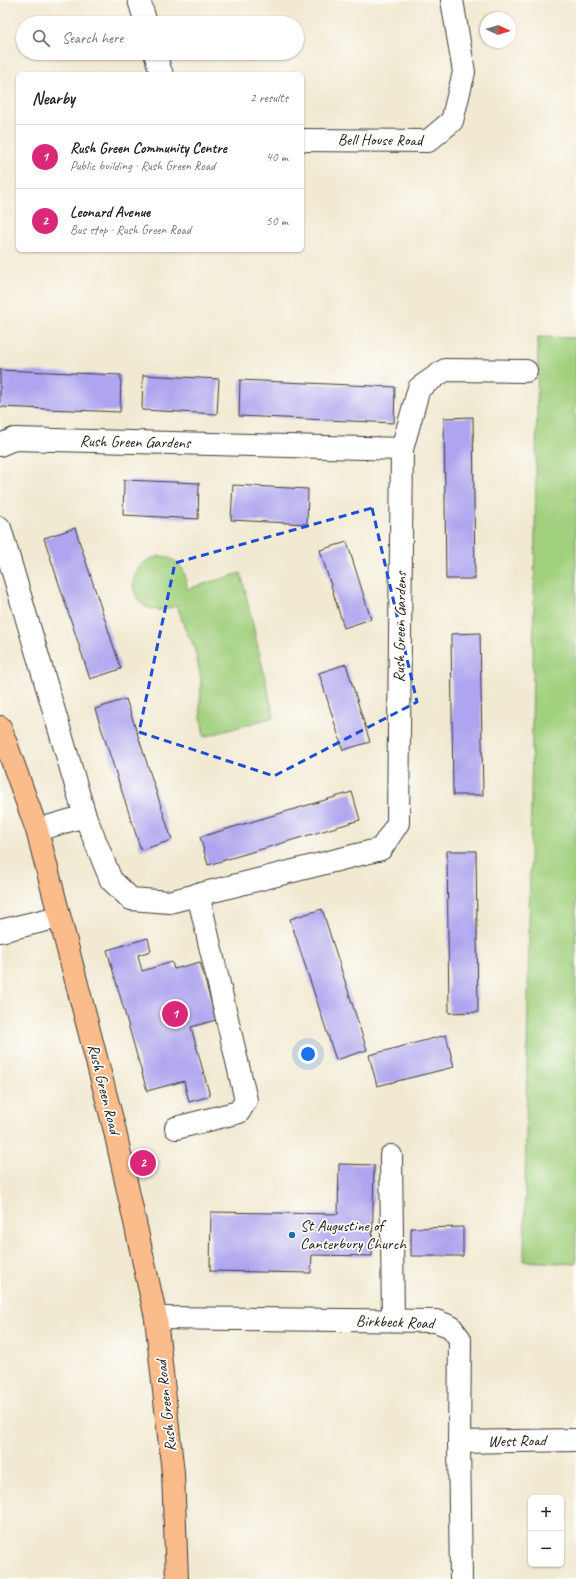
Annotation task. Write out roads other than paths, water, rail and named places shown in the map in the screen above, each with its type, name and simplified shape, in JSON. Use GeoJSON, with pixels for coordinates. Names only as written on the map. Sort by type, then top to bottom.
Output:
{"type":"FeatureCollection","features":[{"type":"Feature","properties":{"kind":"main road","name":"Rush Green Road"},"geometry":{"type":"LineString","coordinates":[[0,727],[37,830],[114,1128],[156,1318],[173,1473],[177,1579]]}},
{"type":"Feature","properties":{"kind":"street"},"geometry":{"type":"LineString","coordinates":[[139,0],[144,16]]}},
{"type":"Feature","properties":{"kind":"street","name":"Bell House Road"},"geometry":{"type":"LineString","coordinates":[[304,140],[428,141],[452,121],[464,72],[452,0]]}},
{"type":"Feature","properties":{"kind":"street"},"geometry":{"type":"LineString","coordinates":[[157,60],[161,72]]}},
{"type":"Feature","properties":{"kind":"street"},"geometry":{"type":"LineString","coordinates":[[402,449],[418,388],[445,370],[526,370]]}},
{"type":"Feature","properties":{"kind":"street","name":"Rush Green Gardens"},"geometry":{"type":"LineString","coordinates":[[0,445],[14,439],[402,449],[398,823],[381,849],[169,902],[131,899],[110,880],[85,816],[0,528]]}},
{"type":"Feature","properties":{"kind":"street"},"geometry":{"type":"LineString","coordinates":[[37,830],[85,816]]}},
{"type":"Feature","properties":{"kind":"street"},"geometry":{"type":"LineString","coordinates":[[176,1128],[239,1112],[246,1100],[198,894]]}},
{"type":"Feature","properties":{"kind":"street"},"geometry":{"type":"LineString","coordinates":[[0,931],[59,917]]}},
{"type":"Feature","properties":{"kind":"street"},"geometry":{"type":"LineString","coordinates":[[391,1156],[393,1320]]}},
{"type":"Feature","properties":{"kind":"street","name":"Birkbeck Road"},"geometry":{"type":"LineString","coordinates":[[156,1318],[436,1321],[451,1327],[460,1340],[459,1442],[461,1579]]}},
{"type":"Feature","properties":{"kind":"street","name":"West Road"},"geometry":{"type":"LineString","coordinates":[[459,1442],[576,1440]]}},
{"type":"Feature","properties":{"kind":"place","name":"Rush Green Community Centre"},"geometry":{"type":"Point","coordinates":[175,1014]}},
{"type":"Feature","properties":{"kind":"place","name":"Leonard Avenue"},"geometry":{"type":"Point","coordinates":[143,1163]}},
{"type":"Feature","properties":{"kind":"place","name":"St Augustine of Canterbury Church"},"geometry":{"type":"Point","coordinates":[292,1235]}}]}
